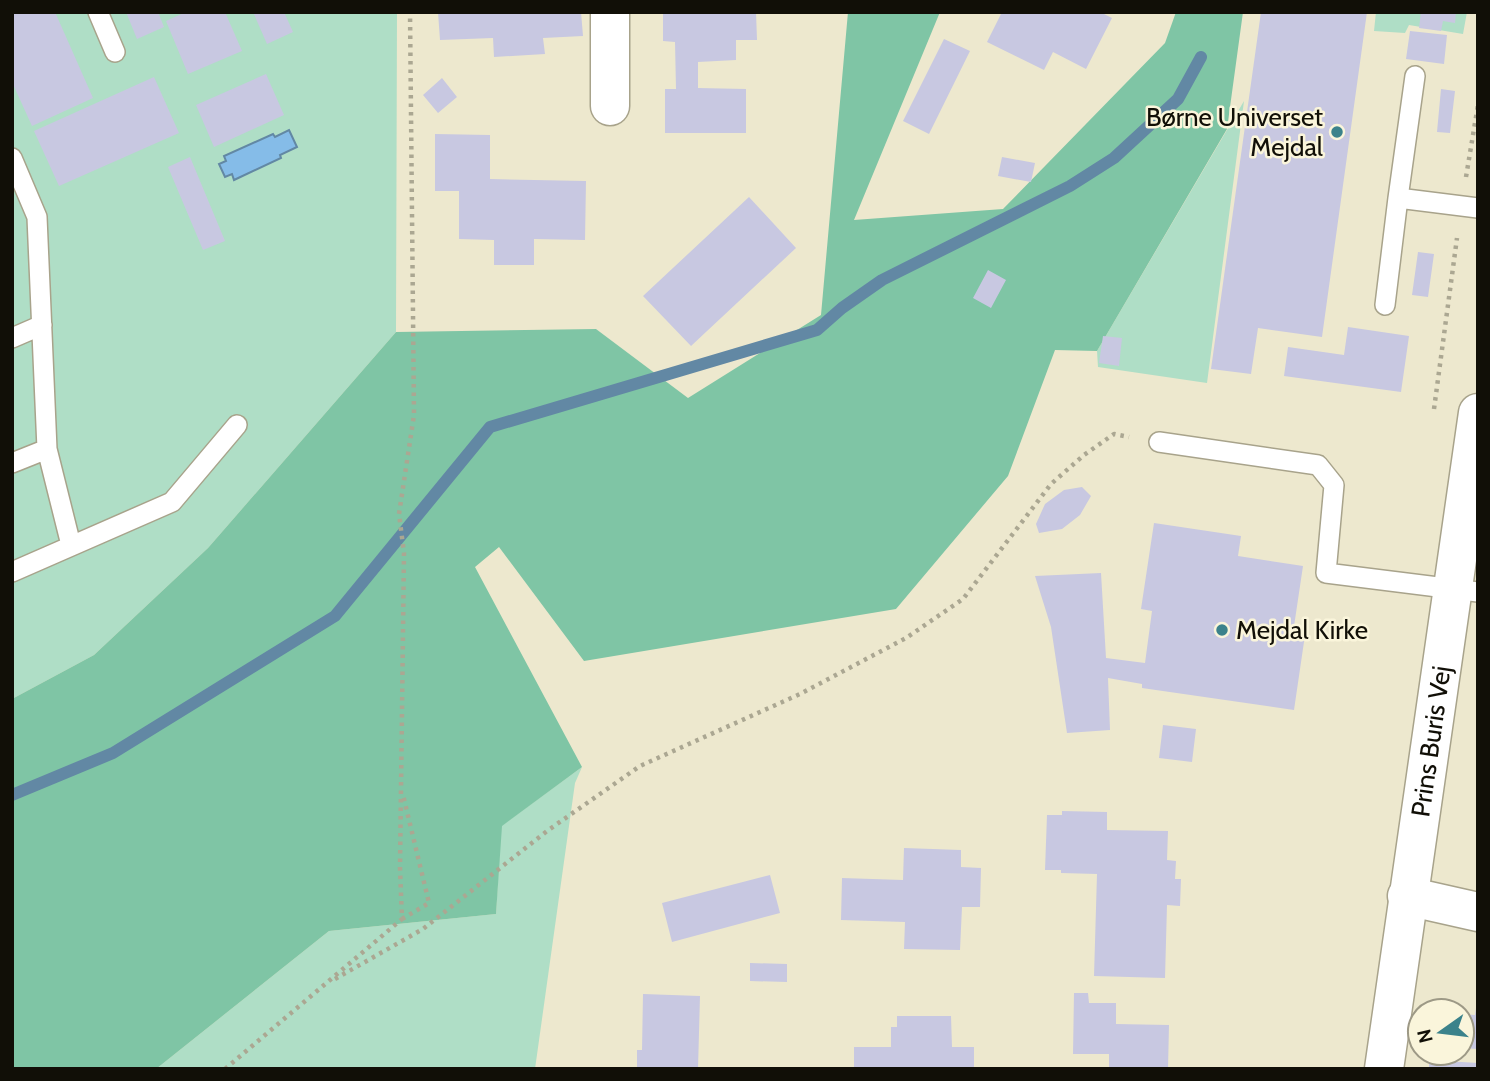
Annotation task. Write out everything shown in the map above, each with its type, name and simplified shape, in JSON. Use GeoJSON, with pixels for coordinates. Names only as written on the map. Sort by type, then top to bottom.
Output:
{"type":"FeatureCollection","features":[{"type":"Feature","properties":{"kind":"street"},"geometry":{"type":"LineString","coordinates":[[610,12],[610,106]]}},
{"type":"Feature","properties":{"kind":"street","name":"Prins Buris Vej"},"geometry":{"type":"LineString","coordinates":[[1384,1069],[1407,897],[1465,590],[1478,413]]}},
{"type":"Feature","properties":{"kind":"street"},"geometry":{"type":"LineString","coordinates":[[1407,897],[1478,912]]}},
{"type":"Feature","properties":{"kind":"lane"},"geometry":{"type":"LineString","coordinates":[[98,12],[115,52]]}},
{"type":"Feature","properties":{"kind":"lane"},"geometry":{"type":"LineString","coordinates":[[1385,305],[1415,76]]}},
{"type":"Feature","properties":{"kind":"lane"},"geometry":{"type":"LineString","coordinates":[[12,158],[37,217],[47,449],[71,545]]}},
{"type":"Feature","properties":{"kind":"lane"},"geometry":{"type":"LineString","coordinates":[[1398,198],[1478,208]]}},
{"type":"Feature","properties":{"kind":"lane"},"geometry":{"type":"LineString","coordinates":[[12,338],[42,326]]}},
{"type":"Feature","properties":{"kind":"lane"},"geometry":{"type":"LineString","coordinates":[[12,572],[172,502],[237,425]]}},
{"type":"Feature","properties":{"kind":"lane"},"geometry":{"type":"LineString","coordinates":[[1159,442],[1318,465],[1334,485],[1326,573],[1465,590]]}},
{"type":"Feature","properties":{"kind":"lane"},"geometry":{"type":"LineString","coordinates":[[12,463],[47,449]]}},
{"type":"Feature","properties":{"kind":"path"},"geometry":{"type":"LineString","coordinates":[[402,919],[400,868],[404,553],[399,514],[414,415],[410,12]]}},
{"type":"Feature","properties":{"kind":"path"},"geometry":{"type":"LineString","coordinates":[[325,984],[423,929],[547,831],[640,766],[800,694],[906,638],[962,599],[1051,485],[1084,455],[1114,433],[1159,442]]}},
{"type":"Feature","properties":{"kind":"path"},"geometry":{"type":"LineString","coordinates":[[225,1069],[402,919],[429,903],[401,789]]}},
{"type":"Feature","properties":{"kind":"green space"},"geometry":{"type":"Polygon","coordinates":[[[12,12],[397,12],[396,332],[208,548],[94,655],[12,699],[12,12]]]}},
{"type":"Feature","properties":{"kind":"green space"},"geometry":{"type":"Polygon","coordinates":[[[848,12],[940,12],[854,220],[1003,209],[1165,43],[1176,12],[1243,12],[1227,129],[1097,351],[1055,350],[1008,476],[896,609],[584,661],[499,547],[475,567],[582,767],[502,826],[496,914],[329,931],[156,1069],[12,1069],[12,699],[94,655],[208,548],[396,332],[596,329],[688,398],[821,315],[848,12]]]}},
{"type":"Feature","properties":{"kind":"green space"},"geometry":{"type":"Polygon","coordinates":[[[1376,12],[1467,12],[1463,34],[1409,25],[1405,33],[1374,31],[1376,12]]]}},
{"type":"Feature","properties":{"kind":"green space"},"geometry":{"type":"Polygon","coordinates":[[[1244,101],[1207,383],[1098,367],[1097,351],[1244,101]]]}},
{"type":"Feature","properties":{"kind":"green space"},"geometry":{"type":"Polygon","coordinates":[[[582,767],[575,783],[535,1069],[156,1069],[329,931],[496,914],[501,826],[582,767]]]}},
{"type":"Feature","properties":{"kind":"water"},"geometry":{"type":"Polygon","coordinates":[[[289,130],[297,147],[280,155],[281,158],[234,180],[232,174],[225,177],[219,164],[226,161],[224,156],[273,134],[275,137],[289,130]]]}},
{"type":"Feature","properties":{"kind":"building"},"geometry":{"type":"Polygon","coordinates":[[[12,12],[55,12],[93,98],[32,126],[12,82],[12,12]]]}},
{"type":"Feature","properties":{"kind":"building"},"geometry":{"type":"Polygon","coordinates":[[[126,12],[158,12],[164,27],[137,39],[126,12]]]}},
{"type":"Feature","properties":{"kind":"building"},"geometry":{"type":"Polygon","coordinates":[[[186,12],[225,12],[242,51],[188,74],[166,21],[186,12]]]}},
{"type":"Feature","properties":{"kind":"building"},"geometry":{"type":"Polygon","coordinates":[[[253,12],[284,12],[293,32],[267,44],[253,12]]]}},
{"type":"Feature","properties":{"kind":"building"},"geometry":{"type":"Polygon","coordinates":[[[438,12],[581,12],[583,36],[543,38],[545,54],[494,57],[493,38],[440,40],[438,12]]]}},
{"type":"Feature","properties":{"kind":"building"},"geometry":{"type":"Polygon","coordinates":[[[663,12],[756,12],[757,40],[736,40],[736,60],[698,62],[698,88],[746,89],[746,133],[665,133],[665,89],[676,89],[675,42],[663,41],[663,12]]]}},
{"type":"Feature","properties":{"kind":"building"},"geometry":{"type":"Polygon","coordinates":[[[1002,12],[1100,12],[1112,18],[1086,69],[1053,52],[1044,70],[987,42],[1002,12]]]}},
{"type":"Feature","properties":{"kind":"building"},"geometry":{"type":"Polygon","coordinates":[[[1261,12],[1367,12],[1322,337],[1258,328],[1251,374],[1211,369],[1261,12]]]}},
{"type":"Feature","properties":{"kind":"building"},"geometry":{"type":"Polygon","coordinates":[[[1421,12],[1456,12],[1455,23],[1443,21],[1441,31],[1419,28],[1421,12]]]}},
{"type":"Feature","properties":{"kind":"building"},"geometry":{"type":"Polygon","coordinates":[[[1410,31],[1447,35],[1444,64],[1406,59],[1410,31]]]}},
{"type":"Feature","properties":{"kind":"building"},"geometry":{"type":"Polygon","coordinates":[[[944,39],[970,51],[929,134],[903,121],[944,39]]]}},
{"type":"Feature","properties":{"kind":"building"},"geometry":{"type":"Polygon","coordinates":[[[266,74],[284,115],[214,147],[196,105],[266,74]]]}},
{"type":"Feature","properties":{"kind":"building"},"geometry":{"type":"Polygon","coordinates":[[[154,77],[179,133],[59,186],[34,131],[154,77]]]}},
{"type":"Feature","properties":{"kind":"building"},"geometry":{"type":"Polygon","coordinates":[[[442,78],[457,97],[438,113],[423,95],[442,78]]]}},
{"type":"Feature","properties":{"kind":"building"},"geometry":{"type":"Polygon","coordinates":[[[1441,89],[1455,91],[1450,133],[1437,132],[1441,89]]]}},
{"type":"Feature","properties":{"kind":"building"},"geometry":{"type":"Polygon","coordinates":[[[435,134],[490,135],[490,179],[586,181],[585,240],[534,239],[534,265],[494,265],[494,240],[459,239],[459,191],[435,191],[435,134]]]}},
{"type":"Feature","properties":{"kind":"building"},"geometry":{"type":"Polygon","coordinates":[[[190,157],[225,241],[203,250],[168,167],[190,157]]]}},
{"type":"Feature","properties":{"kind":"building"},"geometry":{"type":"Polygon","coordinates":[[[1002,157],[1035,163],[1031,182],[998,176],[1002,157]]]}},
{"type":"Feature","properties":{"kind":"building"},"geometry":{"type":"Polygon","coordinates":[[[749,197],[796,248],[691,346],[643,296],[749,197]]]}},
{"type":"Feature","properties":{"kind":"building"},"geometry":{"type":"Polygon","coordinates":[[[1418,252],[1434,254],[1428,297],[1412,295],[1418,252]]]}},
{"type":"Feature","properties":{"kind":"building"},"geometry":{"type":"Polygon","coordinates":[[[988,270],[1006,280],[991,308],[973,298],[988,270]]]}},
{"type":"Feature","properties":{"kind":"building"},"geometry":{"type":"Polygon","coordinates":[[[1348,327],[1409,336],[1401,392],[1284,376],[1288,347],[1344,355],[1348,327]]]}},
{"type":"Feature","properties":{"kind":"building"},"geometry":{"type":"Polygon","coordinates":[[[1103,336],[1122,338],[1119,366],[1099,363],[1103,336]]]}},
{"type":"Feature","properties":{"kind":"building"},"geometry":{"type":"Polygon","coordinates":[[[1082,487],[1091,496],[1080,515],[1062,529],[1039,533],[1036,524],[1045,504],[1064,490],[1082,487]]]}},
{"type":"Feature","properties":{"kind":"building","name":"Mejdal Kirke"},"geometry":{"type":"Polygon","coordinates":[[[1154,523],[1241,536],[1238,556],[1303,566],[1293,633],[1305,635],[1294,710],[1142,688],[1142,684],[1108,678],[1110,730],[1067,733],[1051,627],[1035,576],[1101,573],[1106,658],[1145,663],[1152,611],[1141,609],[1154,523]]]}},
{"type":"Feature","properties":{"kind":"building"},"geometry":{"type":"Polygon","coordinates":[[[1163,725],[1196,729],[1192,762],[1159,758],[1163,725]]]}},
{"type":"Feature","properties":{"kind":"building"},"geometry":{"type":"Polygon","coordinates":[[[1062,811],[1107,812],[1107,830],[1168,831],[1167,860],[1176,861],[1175,879],[1181,879],[1180,906],[1167,905],[1165,978],[1094,976],[1097,874],[1045,870],[1047,815],[1062,815],[1062,811]]]}},
{"type":"Feature","properties":{"kind":"building"},"geometry":{"type":"Polygon","coordinates":[[[904,848],[961,850],[961,867],[981,868],[980,907],[962,907],[960,950],[904,949],[905,922],[841,920],[842,878],[903,880],[904,848]]]}},
{"type":"Feature","properties":{"kind":"building"},"geometry":{"type":"Polygon","coordinates":[[[770,875],[780,913],[672,942],[662,903],[770,875]]]}},
{"type":"Feature","properties":{"kind":"building"},"geometry":{"type":"Polygon","coordinates":[[[750,963],[787,964],[787,982],[750,981],[750,963]]]}},
{"type":"Feature","properties":{"kind":"building"},"geometry":{"type":"Polygon","coordinates":[[[1074,993],[1088,993],[1089,1003],[1116,1003],[1116,1024],[1169,1025],[1168,1069],[1109,1069],[1109,1054],[1073,1054],[1074,993]]]}},
{"type":"Feature","properties":{"kind":"building"},"geometry":{"type":"Polygon","coordinates":[[[643,994],[700,996],[698,1069],[637,1069],[637,1050],[642,1050],[643,994]]]}},
{"type":"Feature","properties":{"kind":"building"},"geometry":{"type":"Polygon","coordinates":[[[1476,1008],[1478,1049],[1476,1049],[1476,1008]]]}},
{"type":"Feature","properties":{"kind":"building"},"geometry":{"type":"Polygon","coordinates":[[[897,1016],[951,1016],[952,1047],[974,1047],[974,1069],[854,1069],[854,1047],[891,1047],[891,1027],[897,1027],[897,1016]]]}},
{"type":"Feature","properties":{"kind":"building"},"geometry":{"type":"Polygon","coordinates":[[[1478,1063],[1478,1069],[1429,1069],[1476,1067],[1478,1063]]]}},
{"type":"Feature","properties":{"kind":"waterway"},"geometry":{"type":"LineString","coordinates":[[12,795],[113,753],[335,616],[490,427],[817,330],[842,308],[882,280],[1070,186],[1114,158],[1178,99],[1201,57]]}},
{"type":"Feature","properties":{"kind":"place","name":"Børne Universet Mejdal"},"geometry":{"type":"Point","coordinates":[1337,132]}},
{"type":"Feature","properties":{"kind":"place","name":"Mejdal Kirke"},"geometry":{"type":"Point","coordinates":[1222,630]}}]}
